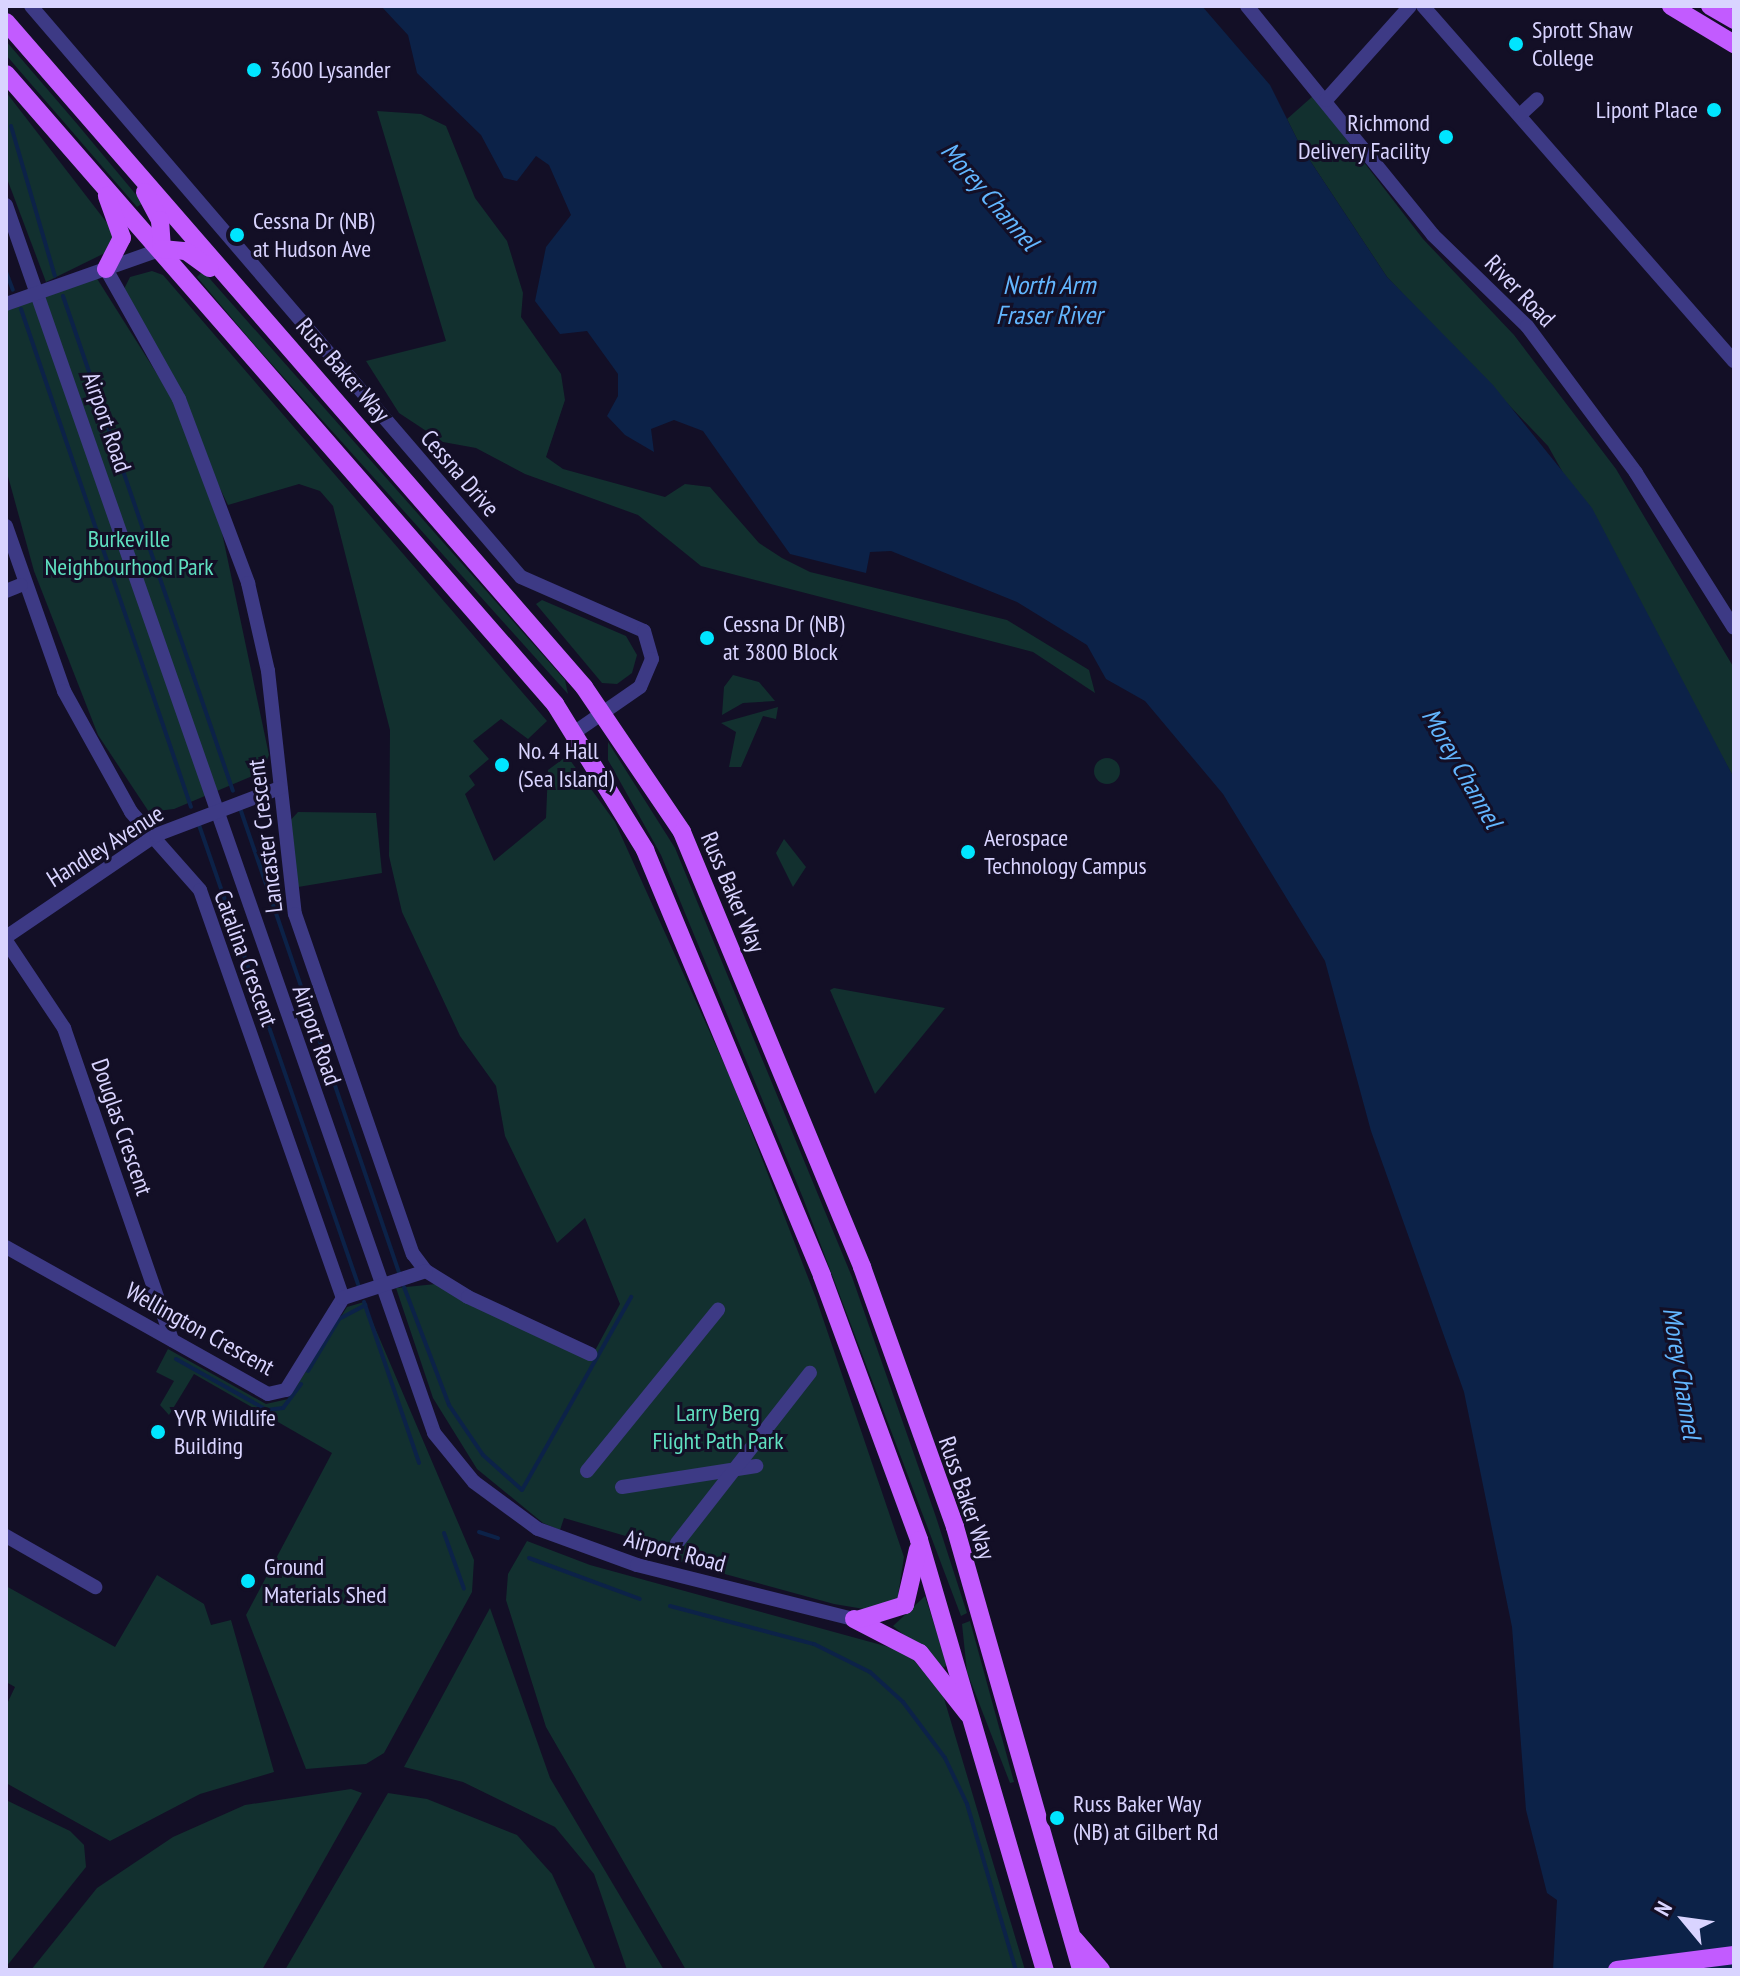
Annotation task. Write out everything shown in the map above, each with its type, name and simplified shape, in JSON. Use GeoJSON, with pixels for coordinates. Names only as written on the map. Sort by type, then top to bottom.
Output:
{"type":"FeatureCollection","features":[{"type":"Feature","properties":{"kind":"main road"},"geometry":{"type":"LineString","coordinates":[[1671,6],[1734,44]]}},
{"type":"Feature","properties":{"kind":"main road"},"geometry":{"type":"LineString","coordinates":[[1710,6],[1734,20]]}},
{"type":"Feature","properties":{"kind":"main road","name":"Russ Baker Way"},"geometry":{"type":"LineString","coordinates":[[6,22],[604,713],[682,832],[862,1267],[955,1527],[1081,1970]]}},
{"type":"Feature","properties":{"kind":"main road"},"geometry":{"type":"LineString","coordinates":[[6,74],[104,190],[162,249],[575,732],[645,850],[688,943],[919,1540],[977,1728],[1045,1970]]}},
{"type":"Feature","properties":{"kind":"main road"},"geometry":{"type":"LineString","coordinates":[[136,171],[160,220],[162,249]]}},
{"type":"Feature","properties":{"kind":"main road"},"geometry":{"type":"LineString","coordinates":[[104,190],[122,238],[106,269]]}},
{"type":"Feature","properties":{"kind":"main road"},"geometry":{"type":"LineString","coordinates":[[162,249],[195,255],[304,363]]}},
{"type":"Feature","properties":{"kind":"main road"},"geometry":{"type":"LineString","coordinates":[[854,1619],[890,1615],[905,1605],[919,1540]]}},
{"type":"Feature","properties":{"kind":"main road"},"geometry":{"type":"LineString","coordinates":[[854,1619],[920,1653],[977,1728]]}},
{"type":"Feature","properties":{"kind":"main road"},"geometry":{"type":"LineString","coordinates":[[1069,1932],[1101,1970]]}},
{"type":"Feature","properties":{"kind":"main road"},"geometry":{"type":"LineString","coordinates":[[1617,1970],[1734,1955]]}},
{"type":"Feature","properties":{"kind":"street","name":"Cessna Drive"},"geometry":{"type":"LineString","coordinates":[[31,6],[521,577],[644,631],[649,673],[604,713],[575,732]]}},
{"type":"Feature","properties":{"kind":"street","name":"River Road"},"geometry":{"type":"LineString","coordinates":[[1247,6],[1433,235],[1527,326],[1636,473],[1734,628]]}},
{"type":"Feature","properties":{"kind":"street"},"geometry":{"type":"LineString","coordinates":[[1326,100],[1410,6]]}},
{"type":"Feature","properties":{"kind":"street"},"geometry":{"type":"LineString","coordinates":[[1426,8],[1734,361]]}},
{"type":"Feature","properties":{"kind":"street"},"geometry":{"type":"LineString","coordinates":[[1520,115],[1537,99]]}},
{"type":"Feature","properties":{"kind":"street","name":"Airport Road"},"geometry":{"type":"LineString","coordinates":[[6,205],[40,295],[379,1286],[434,1433],[498,1504],[590,1551],[854,1619]]}},
{"type":"Feature","properties":{"kind":"street"},"geometry":{"type":"LineString","coordinates":[[6,304],[40,295],[162,249]]}},
{"type":"Feature","properties":{"kind":"street","name":"Lancaster Crescent"},"geometry":{"type":"LineString","coordinates":[[106,269],[179,399],[227,518],[268,671],[287,883],[307,955],[413,1254],[426,1271]]}},
{"type":"Feature","properties":{"kind":"street","name":"Catalina Crescent"},"geometry":{"type":"LineString","coordinates":[[6,526],[21,585],[64,691],[131,812],[156,835],[200,890],[343,1298]]}},
{"type":"Feature","properties":{"kind":"street"},"geometry":{"type":"LineString","coordinates":[[6,591],[21,585]]}},
{"type":"Feature","properties":{"kind":"street","name":"Handley Avenue"},"geometry":{"type":"LineString","coordinates":[[6,939],[156,835],[217,809],[280,788]]}},
{"type":"Feature","properties":{"kind":"street","name":"Douglas Crescent"},"geometry":{"type":"LineString","coordinates":[[6,939],[64,1028],[172,1340]]}},
{"type":"Feature","properties":{"kind":"street","name":"Wellington Crescent"},"geometry":{"type":"LineString","coordinates":[[6,1247],[172,1340],[277,1394],[286,1390],[343,1298]]}},
{"type":"Feature","properties":{"kind":"street"},"geometry":{"type":"LineString","coordinates":[[343,1298],[426,1271],[590,1354]]}},
{"type":"Feature","properties":{"kind":"street"},"geometry":{"type":"LineString","coordinates":[[587,1471],[718,1310]]}},
{"type":"Feature","properties":{"kind":"street"},"geometry":{"type":"LineString","coordinates":[[677,1543],[810,1373]]}},
{"type":"Feature","properties":{"kind":"street"},"geometry":{"type":"LineString","coordinates":[[622,1487],[756,1466]]}},
{"type":"Feature","properties":{"kind":"street"},"geometry":{"type":"LineString","coordinates":[[6,1536],[95,1587]]}},
{"type":"Feature","properties":{"kind":"green space"},"geometry":{"type":"Polygon","coordinates":[[[6,41],[143,203],[137,207],[6,55],[6,41]]]}},
{"type":"Feature","properties":{"kind":"green space"},"geometry":{"type":"Polygon","coordinates":[[[6,92],[114,232],[109,251],[46,282],[6,176],[6,92]]]}},
{"type":"Feature","properties":{"kind":"green space"},"geometry":{"type":"Polygon","coordinates":[[[1313,96],[1423,239],[1514,335],[1616,469],[1734,668],[1734,778],[1548,446],[1387,277],[1301,147],[1287,119],[1313,96]]]}},
{"type":"Feature","properties":{"kind":"green space"},"geometry":{"type":"Polygon","coordinates":[[[377,111],[421,114],[446,126],[475,198],[507,241],[523,293],[521,317],[561,374],[565,400],[546,457],[563,469],[665,497],[685,484],[710,487],[759,543],[782,558],[810,572],[1007,620],[1089,670],[1095,693],[1033,652],[701,566],[638,515],[525,474],[476,448],[443,442],[399,413],[366,361],[446,341],[377,111]]]}},
{"type":"Feature","properties":{"kind":"green space","name":"Larry Berg Flight Path Park"},"geometry":{"type":"Polygon","coordinates":[[[152,271],[163,275],[547,721],[528,739],[501,719],[473,741],[489,759],[469,776],[475,785],[465,794],[494,861],[546,818],[548,770],[567,756],[615,822],[731,1079],[816,1298],[904,1557],[897,1602],[876,1611],[834,1604],[652,1554],[653,1544],[564,1518],[560,1530],[543,1523],[477,1469],[433,1398],[396,1288],[436,1284],[591,1358],[620,1304],[585,1218],[557,1243],[505,1136],[496,1086],[460,1036],[402,912],[389,856],[390,730],[333,506],[320,491],[299,484],[228,505],[124,289],[130,277],[152,271]]]}},
{"type":"Feature","properties":{"kind":"green space"},"geometry":{"type":"Polygon","coordinates":[[[203,271],[565,680],[568,694],[252,342],[197,277],[203,271]]]}},
{"type":"Feature","properties":{"kind":"green space","name":"Burkeville Neighbourhood Park"},"geometry":{"type":"Polygon","coordinates":[[[96,277],[176,404],[221,528],[269,755],[262,772],[174,809],[149,812],[98,735],[34,571],[6,469],[6,310],[96,277]]]}},
{"type":"Feature","properties":{"kind":"green space"},"geometry":{"type":"Polygon","coordinates":[[[542,600],[626,636],[637,655],[632,673],[617,684],[602,683],[536,604],[542,600]]]}},
{"type":"Feature","properties":{"kind":"green space"},"geometry":{"type":"Polygon","coordinates":[[[733,675],[759,682],[775,701],[743,703],[722,715],[724,687],[733,675]]]}},
{"type":"Feature","properties":{"kind":"green space"},"geometry":{"type":"Polygon","coordinates":[[[778,707],[776,719],[763,716],[741,767],[729,767],[736,732],[721,723],[778,707]]]}},
{"type":"Feature","properties":{"kind":"green space"},"geometry":{"type":"Polygon","coordinates":[[[608,742],[675,848],[852,1277],[967,1613],[961,1616],[803,1198],[661,855],[608,760],[608,742]]]}},
{"type":"Feature","properties":{"kind":"green space"},"geometry":{"type":"Polygon","coordinates":[[[1107,758],[1116,762],[1120,771],[1116,780],[1107,784],[1098,780],[1094,771],[1098,762],[1107,758]]]}},
{"type":"Feature","properties":{"kind":"green space"},"geometry":{"type":"Polygon","coordinates":[[[298,812],[376,813],[382,873],[298,887],[287,824],[298,812]]]}},
{"type":"Feature","properties":{"kind":"green space"},"geometry":{"type":"Polygon","coordinates":[[[784,839],[806,867],[793,887],[776,853],[784,839]]]}},
{"type":"Feature","properties":{"kind":"green space"},"geometry":{"type":"Polygon","coordinates":[[[834,988],[945,1008],[875,1094],[830,990],[834,988]]]}},
{"type":"Feature","properties":{"kind":"green space"},"geometry":{"type":"Polygon","coordinates":[[[364,1302],[474,1560],[472,1592],[384,1753],[366,1764],[306,1769],[246,1615],[332,1453],[194,1374],[169,1415],[160,1405],[174,1381],[156,1372],[168,1349],[266,1404],[288,1399],[347,1307],[364,1302]]]}},
{"type":"Feature","properties":{"kind":"green space"},"geometry":{"type":"Polygon","coordinates":[[[527,1541],[590,1565],[907,1652],[943,1695],[1025,1970],[686,1970],[546,1727],[506,1600],[508,1574],[527,1541]]]}},
{"type":"Feature","properties":{"kind":"green space"},"geometry":{"type":"Polygon","coordinates":[[[157,1575],[204,1604],[211,1625],[231,1620],[274,1772],[200,1794],[110,1841],[6,1783],[6,1706],[15,1687],[6,1682],[6,1586],[115,1647],[157,1575]]]}},
{"type":"Feature","properties":{"kind":"green space"},"geometry":{"type":"Polygon","coordinates":[[[925,1596],[947,1664],[944,1668],[893,1626],[925,1596]]]}},
{"type":"Feature","properties":{"kind":"green space"},"geometry":{"type":"Polygon","coordinates":[[[490,1608],[550,1778],[664,1970],[627,1970],[594,1874],[555,1827],[463,1782],[404,1767],[490,1608]]]}},
{"type":"Feature","properties":{"kind":"green space"},"geometry":{"type":"Polygon","coordinates":[[[970,1621],[1014,1782],[1010,1783],[967,1672],[962,1624],[970,1621]]]}},
{"type":"Feature","properties":{"kind":"green space"},"geometry":{"type":"Polygon","coordinates":[[[351,1789],[362,1793],[262,1970],[31,1970],[97,1888],[173,1837],[245,1805],[351,1789]]]}},
{"type":"Feature","properties":{"kind":"green space"},"geometry":{"type":"Polygon","coordinates":[[[388,1793],[427,1799],[517,1835],[552,1874],[596,1970],[285,1970],[388,1793]]]}},
{"type":"Feature","properties":{"kind":"green space"},"geometry":{"type":"Polygon","coordinates":[[[6,1800],[70,1831],[84,1845],[86,1867],[6,1967],[6,1800]]]}},
{"type":"Feature","properties":{"kind":"water","name":"North Arm Fraser River"},"geometry":{"type":"Polygon","coordinates":[[[381,6],[1202,6],[1270,85],[1301,147],[1387,277],[1493,385],[1592,508],[1734,778],[1734,1970],[1553,1970],[1557,1900],[1547,1893],[1526,1810],[1512,1627],[1464,1392],[1371,1131],[1325,961],[1223,794],[1145,701],[1106,679],[1087,645],[1017,602],[891,551],[870,552],[866,573],[790,554],[703,431],[674,420],[651,429],[654,452],[625,435],[607,416],[618,396],[618,374],[587,331],[560,334],[535,301],[546,247],[571,215],[549,165],[536,156],[517,181],[504,178],[481,135],[417,73],[408,35],[381,6]]]}},
{"type":"Feature","properties":{"kind":"waterway"},"geometry":{"type":"LineString","coordinates":[[11,126],[55,276]]}},
{"type":"Feature","properties":{"kind":"waterway"},"geometry":{"type":"LineString","coordinates":[[6,272],[13,290]]}},
{"type":"Feature","properties":{"kind":"waterway"},"geometry":{"type":"LineString","coordinates":[[63,296],[233,791]]}},
{"type":"Feature","properties":{"kind":"waterway"},"geometry":{"type":"LineString","coordinates":[[21,309],[191,807]]}},
{"type":"Feature","properties":{"kind":"waterway"},"geometry":{"type":"LineString","coordinates":[[241,811],[399,1272]]}},
{"type":"Feature","properties":{"kind":"waterway"},"geometry":{"type":"LineString","coordinates":[[199,825],[359,1286]]}},
{"type":"Feature","properties":{"kind":"waterway"},"geometry":{"type":"LineString","coordinates":[[404,1287],[449,1405],[483,1455],[522,1490],[631,1297]]}},
{"type":"Feature","properties":{"kind":"waterway"},"geometry":{"type":"LineString","coordinates":[[364,1302],[419,1463]]}},
{"type":"Feature","properties":{"kind":"waterway"},"geometry":{"type":"LineString","coordinates":[[308,1371],[339,1319],[365,1305]]}},
{"type":"Feature","properties":{"kind":"waterway"},"geometry":{"type":"LineString","coordinates":[[176,1359],[267,1410],[283,1408],[301,1384]]}},
{"type":"Feature","properties":{"kind":"waterway"},"geometry":{"type":"LineString","coordinates":[[479,1532],[498,1538]]}},
{"type":"Feature","properties":{"kind":"waterway"},"geometry":{"type":"LineString","coordinates":[[444,1533],[464,1589]]}},
{"type":"Feature","properties":{"kind":"waterway"},"geometry":{"type":"LineString","coordinates":[[529,1558],[640,1599]]}},
{"type":"Feature","properties":{"kind":"waterway"},"geometry":{"type":"LineString","coordinates":[[670,1606],[814,1644],[870,1672],[903,1702],[945,1758],[967,1804],[1016,1970]]}},
{"type":"Feature","properties":{"kind":"place","name":"Sprott Shaw College"},"geometry":{"type":"Point","coordinates":[1516,44]}},
{"type":"Feature","properties":{"kind":"place","name":"3600 Lysander"},"geometry":{"type":"Point","coordinates":[254,70]}},
{"type":"Feature","properties":{"kind":"place","name":"Lipont Place"},"geometry":{"type":"Point","coordinates":[1714,110]}},
{"type":"Feature","properties":{"kind":"place","name":"Richmond Delivery Facility"},"geometry":{"type":"Point","coordinates":[1446,137]}},
{"type":"Feature","properties":{"kind":"place","name":"Cessna Dr (NB) at Hudson Ave"},"geometry":{"type":"Point","coordinates":[237,235]}},
{"type":"Feature","properties":{"kind":"place","name":"Cessna Dr (NB) at 3800 Block"},"geometry":{"type":"Point","coordinates":[707,638]}},
{"type":"Feature","properties":{"kind":"place","name":"No. 4 Hall (Sea Island)"},"geometry":{"type":"Point","coordinates":[502,765]}},
{"type":"Feature","properties":{"kind":"place","name":"Aerospace Technology Campus"},"geometry":{"type":"Point","coordinates":[968,852]}},
{"type":"Feature","properties":{"kind":"place","name":"YVR Wildlife Building"},"geometry":{"type":"Point","coordinates":[158,1432]}},
{"type":"Feature","properties":{"kind":"place","name":"Ground Materials Shed"},"geometry":{"type":"Point","coordinates":[248,1581]}},
{"type":"Feature","properties":{"kind":"place","name":"Russ Baker Way (NB) at Gilbert Rd"},"geometry":{"type":"Point","coordinates":[1057,1818]}},
{"type":"Feature","properties":{"kind":"water label","name":"Morey Channel"},"geometry":{"type":"Point","coordinates":[990,196]}},
{"type":"Feature","properties":{"kind":"water label","name":"Morey Channel"},"geometry":{"type":"Point","coordinates":[1462,768]}},
{"type":"Feature","properties":{"kind":"water label","name":"Morey Channel"},"geometry":{"type":"Point","coordinates":[1682,1373]}}]}
